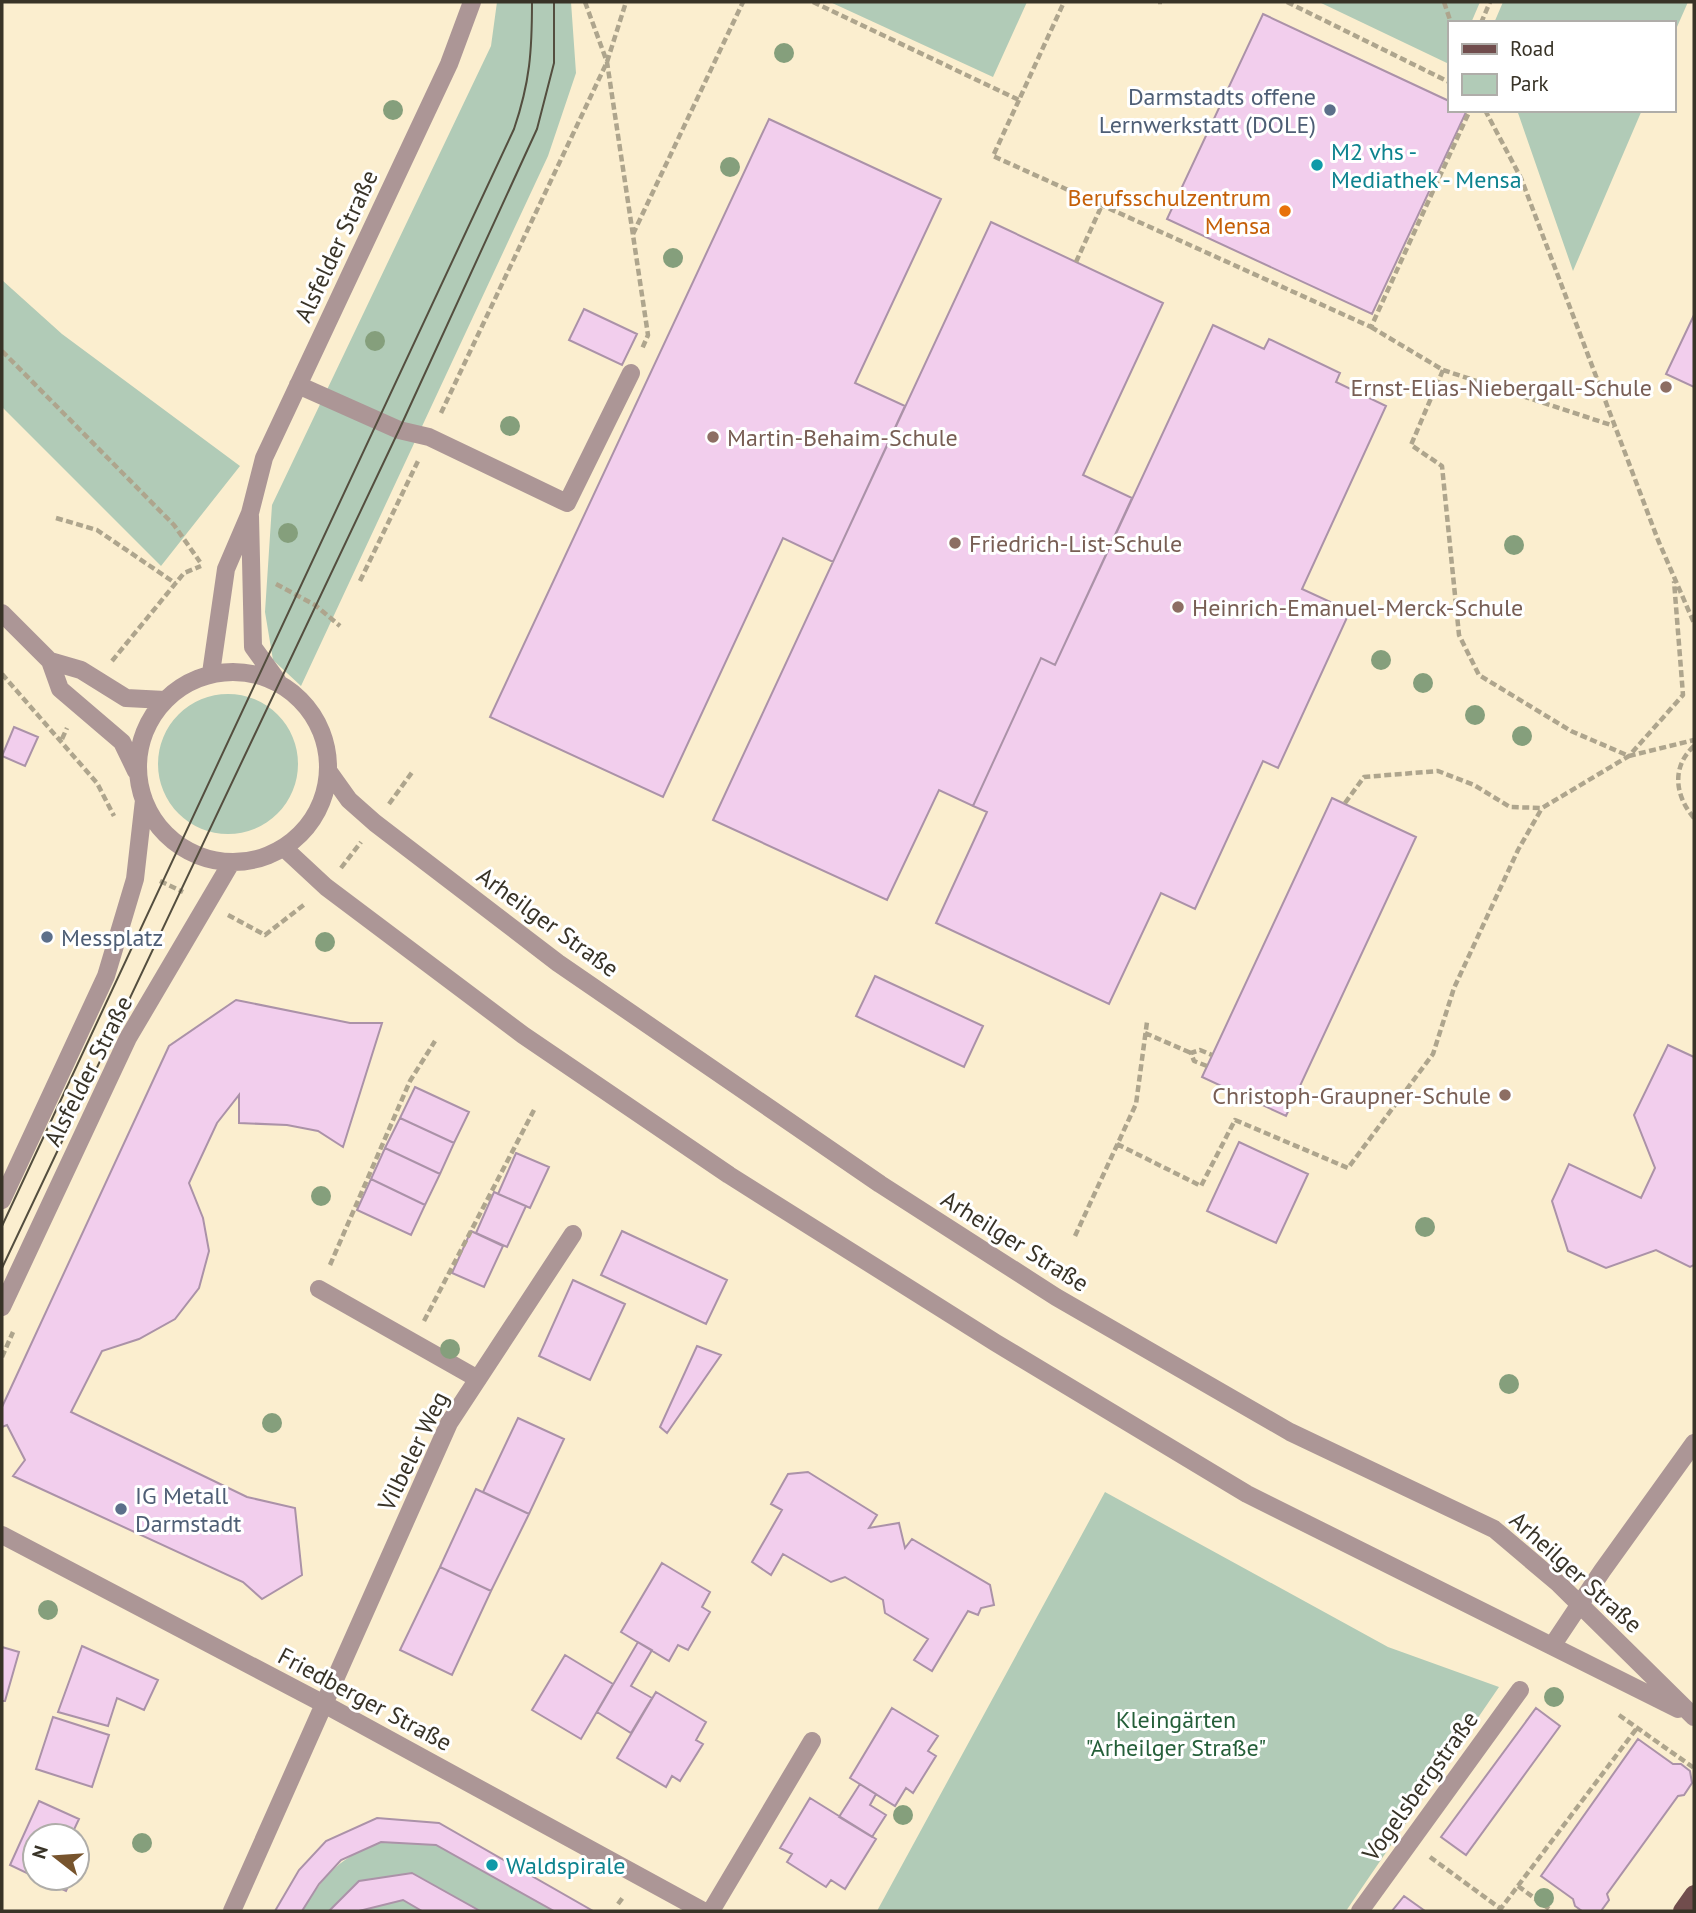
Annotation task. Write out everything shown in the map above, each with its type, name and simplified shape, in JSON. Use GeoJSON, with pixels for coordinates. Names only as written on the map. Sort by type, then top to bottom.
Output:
{"type":"FeatureCollection","features":[{"type":"Feature","properties":{"kind":"main road"},"geometry":{"type":"LineString","coordinates":[[1682,1911],[1694,1895]]}},
{"type":"Feature","properties":{"kind":"street","name":"Alsfelder Straße"},"geometry":{"type":"LineString","coordinates":[[211,673],[226,569],[250,513],[264,458],[449,64],[472,2]]}},
{"type":"Feature","properties":{"kind":"street"},"geometry":{"type":"LineString","coordinates":[[298,386],[399,430],[429,437],[567,503],[631,373]]}},
{"type":"Feature","properties":{"kind":"street","name":"Alsfelder Straße"},"geometry":{"type":"LineString","coordinates":[[250,513],[253,647],[264,666],[279,683]]}},
{"type":"Feature","properties":{"kind":"street","name":"Arheilger Straße"},"geometry":{"type":"LineString","coordinates":[[2,613],[50,661],[60,689],[122,742],[138,774],[144,800],[162,831],[179,846],[196,855],[231,863],[258,859],[284,848],[307,828],[322,802],[329,772],[322,730],[311,711],[279,683],[247,673],[211,673],[187,683],[165,700],[149,721],[140,747],[138,774]]}},
{"type":"Feature","properties":{"kind":"street","name":"Arheilger Straße"},"geometry":{"type":"LineString","coordinates":[[50,661],[81,670],[126,698],[165,700]]}},
{"type":"Feature","properties":{"kind":"street","name":"Arheilger Straße"},"geometry":{"type":"LineString","coordinates":[[329,772],[349,800],[375,823],[558,963],[880,1184],[1056,1297],[1290,1432],[1494,1529],[1579,1603],[1694,1716]]}},
{"type":"Feature","properties":{"kind":"street","name":"Alsfelder Straße"},"geometry":{"type":"LineString","coordinates":[[2,1200],[106,976],[135,879],[144,800]]}},
{"type":"Feature","properties":{"kind":"street","name":"Arheilger Straße"},"geometry":{"type":"LineString","coordinates":[[284,848],[326,887],[523,1035],[729,1175],[996,1343],[1247,1494],[1694,1716]]}},
{"type":"Feature","properties":{"kind":"street","name":"Alsfelder Straße"},"geometry":{"type":"LineString","coordinates":[[2,1307],[128,1038],[231,863]]}},
{"type":"Feature","properties":{"kind":"street","name":"Vilbeler Weg"},"geometry":{"type":"LineString","coordinates":[[232,1911],[449,1423],[573,1234]]}},
{"type":"Feature","properties":{"kind":"street"},"geometry":{"type":"LineString","coordinates":[[319,1289],[478,1379]]}},
{"type":"Feature","properties":{"kind":"street"},"geometry":{"type":"LineString","coordinates":[[1552,1646],[1579,1603],[1694,1443]]}},
{"type":"Feature","properties":{"kind":"street","name":"Friedberger Straße"},"geometry":{"type":"LineString","coordinates":[[2,1535],[324,1704],[703,1911]]}},
{"type":"Feature","properties":{"kind":"street","name":"Vogelsbergstraße"},"geometry":{"type":"LineString","coordinates":[[1360,1911],[1520,1690]]}},
{"type":"Feature","properties":{"kind":"street"},"geometry":{"type":"LineString","coordinates":[[711,1911],[812,1741]]}},
{"type":"Feature","properties":{"kind":"path"},"geometry":{"type":"LineString","coordinates":[[585,2],[607,62],[648,335]]}},
{"type":"Feature","properties":{"kind":"path"},"geometry":{"type":"LineString","coordinates":[[360,581],[607,62],[626,2]]}},
{"type":"Feature","properties":{"kind":"path"},"geometry":{"type":"LineString","coordinates":[[633,234],[743,2]]}},
{"type":"Feature","properties":{"kind":"path"},"geometry":{"type":"LineString","coordinates":[[813,2],[1019,100]]}},
{"type":"Feature","properties":{"kind":"path"},"geometry":{"type":"LineString","coordinates":[[1064,2],[993,156],[1371,327],[1443,370],[1614,426]]}},
{"type":"Feature","properties":{"kind":"path"},"geometry":{"type":"LineString","coordinates":[[1287,2],[1448,82]]}},
{"type":"Feature","properties":{"kind":"path"},"geometry":{"type":"LineString","coordinates":[[1444,2],[1450,21]]}},
{"type":"Feature","properties":{"kind":"path"},"geometry":{"type":"LineString","coordinates":[[1482,21],[1490,2]]}},
{"type":"Feature","properties":{"kind":"path"},"geometry":{"type":"LineString","coordinates":[[1371,327],[1469,112]]}},
{"type":"Feature","properties":{"kind":"path"},"geometry":{"type":"LineString","coordinates":[[1486,112],[1521,178],[1614,426],[1694,622]]}},
{"type":"Feature","properties":{"kind":"path"},"geometry":{"type":"LineString","coordinates":[[1076,262],[1102,205]]}},
{"type":"Feature","properties":{"kind":"path"},"geometry":{"type":"LineString","coordinates":[[2,351],[174,525],[203,565]]}},
{"type":"Feature","properties":{"kind":"path"},"geometry":{"type":"LineString","coordinates":[[1443,370],[1411,445],[1442,466],[1459,635],[1479,675],[1571,731],[1629,756]]}},
{"type":"Feature","properties":{"kind":"path"},"geometry":{"type":"LineString","coordinates":[[56,518],[97,530],[175,583]]}},
{"type":"Feature","properties":{"kind":"path"},"geometry":{"type":"LineString","coordinates":[[97,679],[184,573],[203,565],[226,569]]}},
{"type":"Feature","properties":{"kind":"path"},"geometry":{"type":"LineString","coordinates":[[253,576],[266,579],[315,605],[340,625]]}},
{"type":"Feature","properties":{"kind":"path"},"geometry":{"type":"LineString","coordinates":[[1629,756],[1683,695],[1674,577]]}},
{"type":"Feature","properties":{"kind":"path"},"geometry":{"type":"LineString","coordinates":[[2,674],[62,739],[97,783],[113,811],[116,824]]}},
{"type":"Feature","properties":{"kind":"path"},"geometry":{"type":"LineString","coordinates":[[62,739],[78,703]]}},
{"type":"Feature","properties":{"kind":"path"},"geometry":{"type":"LineString","coordinates":[[1117,1144],[1201,1186],[1235,1120],[1348,1168],[1433,1054],[1454,988],[1518,850],[1542,808],[1629,756],[1694,740]]}},
{"type":"Feature","properties":{"kind":"path"},"geometry":{"type":"LineString","coordinates":[[1694,746],[1681,764],[1678,793],[1694,818]]}},
{"type":"Feature","properties":{"kind":"path"},"geometry":{"type":"LineString","coordinates":[[265,935],[326,887],[413,771]]}},
{"type":"Feature","properties":{"kind":"path"},"geometry":{"type":"LineString","coordinates":[[1345,803],[1364,777],[1438,771],[1474,785],[1510,807],[1542,808]]}},
{"type":"Feature","properties":{"kind":"path"},"geometry":{"type":"LineString","coordinates":[[1075,1236],[1136,1104],[1147,1022]]}},
{"type":"Feature","properties":{"kind":"path"},"geometry":{"type":"LineString","coordinates":[[1145,1033],[1191,1053],[1200,1050],[1212,1055]]}},
{"type":"Feature","properties":{"kind":"path"},"geometry":{"type":"LineString","coordinates":[[319,1289],[410,1081],[435,1041]]}},
{"type":"Feature","properties":{"kind":"path"},"geometry":{"type":"LineString","coordinates":[[1191,1053],[1194,1061],[1207,1066]]}},
{"type":"Feature","properties":{"kind":"path"},"geometry":{"type":"LineString","coordinates":[[413,1343],[534,1110]]}},
{"type":"Feature","properties":{"kind":"path"},"geometry":{"type":"LineString","coordinates":[[1619,1715],[1694,1768]]}},
{"type":"Feature","properties":{"kind":"path"},"geometry":{"type":"LineString","coordinates":[[1409,1843],[1500,1910],[1637,1728]]}},
{"type":"Feature","properties":{"kind":"path"},"geometry":{"type":"LineString","coordinates":[[1518,1885],[1552,1911]]}},
{"type":"Feature","properties":{"kind":"green space"},"geometry":{"type":"Polygon","coordinates":[[[497,2],[571,2],[576,73],[548,156],[301,686],[273,660],[265,612],[272,505],[491,46],[497,2]]]}},
{"type":"Feature","properties":{"kind":"green space"},"geometry":{"type":"Polygon","coordinates":[[[830,2],[1027,2],[993,77],[830,2]]]}},
{"type":"Feature","properties":{"kind":"green space"},"geometry":{"type":"Polygon","coordinates":[[[1319,2],[1480,2],[1472,21],[1448,21],[1448,64],[1319,2]]]}},
{"type":"Feature","properties":{"kind":"green space"},"geometry":{"type":"Polygon","coordinates":[[[1503,2],[1688,2],[1675,31],[1675,21],[1495,21],[1503,2]]]}},
{"type":"Feature","properties":{"kind":"green space"},"geometry":{"type":"Polygon","coordinates":[[[1518,112],[1641,112],[1573,271],[1518,112]]]}},
{"type":"Feature","properties":{"kind":"green space"},"geometry":{"type":"Polygon","coordinates":[[[2,280],[62,334],[240,466],[161,566],[2,407],[2,280]]]}},
{"type":"Feature","properties":{"kind":"green space"},"geometry":{"type":"Polygon","coordinates":[[[228,694],[255,700],[277,715],[292,737],[298,764],[292,791],[277,813],[255,828],[228,834],[201,828],[179,813],[164,791],[158,764],[164,737],[179,715],[201,700],[228,694]]]}},
{"type":"Feature","properties":{"kind":"green space","name":"Kleingärten \"Arheilger Straße\""},"geometry":{"type":"Polygon","coordinates":[[[1105,1492],[1388,1647],[1499,1687],[1346,1911],[877,1911],[1105,1492]]]}},
{"type":"Feature","properties":{"kind":"green space"},"geometry":{"type":"Polygon","coordinates":[[[381,1842],[436,1845],[554,1911],[480,1911],[412,1873],[359,1881],[329,1911],[302,1911],[335,1868],[355,1854],[381,1842]]]}},
{"type":"Feature","properties":{"kind":"green space"},"geometry":{"type":"Polygon","coordinates":[[[403,1900],[422,1911],[359,1911],[362,1908],[403,1900]]]}},
{"type":"Feature","properties":{"kind":"building","name":"M2 vhs - Mediathek - Mensa"},"geometry":{"type":"Polygon","coordinates":[[[1263,14],[1448,101],[1448,112],[1466,112],[1372,314],[1167,219],[1263,14]]]}},
{"type":"Feature","properties":{"kind":"building"},"geometry":{"type":"Polygon","coordinates":[[[769,119],[941,199],[855,383],[905,406],[833,562],[783,538],[663,797],[490,717],[769,119]]]}},
{"type":"Feature","properties":{"kind":"building"},"geometry":{"type":"Polygon","coordinates":[[[991,222],[1163,303],[1083,475],[1132,498],[1055,665],[1041,658],[973,806],[939,790],[887,900],[713,820],[991,222]]]}},
{"type":"Feature","properties":{"kind":"building"},"geometry":{"type":"Polygon","coordinates":[[[584,309],[637,334],[622,365],[569,340],[584,309]]]}},
{"type":"Feature","properties":{"kind":"building"},"geometry":{"type":"Polygon","coordinates":[[[1694,315],[1694,387],[1666,374],[1694,315]]]}},
{"type":"Feature","properties":{"kind":"building"},"geometry":{"type":"Polygon","coordinates":[[[1213,325],[1264,349],[1269,339],[1340,373],[1336,382],[1386,406],[1302,589],[1350,611],[1278,768],[1263,761],[1195,909],[1161,893],[1109,1004],[936,923],[987,812],[973,806],[1041,658],[1055,665],[1213,325]]]}},
{"type":"Feature","properties":{"kind":"building"},"geometry":{"type":"Polygon","coordinates":[[[14,727],[38,737],[25,766],[2,756],[14,727]]]}},
{"type":"Feature","properties":{"kind":"building"},"geometry":{"type":"Polygon","coordinates":[[[1332,798],[1416,837],[1286,1116],[1202,1077],[1332,798]]]}},
{"type":"Feature","properties":{"kind":"building"},"geometry":{"type":"Polygon","coordinates":[[[875,976],[983,1026],[964,1067],[856,1016],[875,976]]]}},
{"type":"Feature","properties":{"kind":"building"},"geometry":{"type":"Polygon","coordinates":[[[236,1000],[350,1023],[382,1023],[343,1147],[318,1131],[287,1125],[239,1123],[239,1095],[217,1123],[189,1183],[203,1218],[209,1251],[199,1288],[175,1319],[139,1339],[102,1351],[71,1412],[247,1497],[295,1508],[302,1575],[262,1599],[243,1582],[13,1476],[25,1460],[7,1425],[2,1427],[2,1407],[169,1046],[236,1000]]]}},
{"type":"Feature","properties":{"kind":"building"},"geometry":{"type":"Polygon","coordinates":[[[1668,1045],[1694,1057],[1694,1265],[1690,1267],[1656,1250],[1606,1268],[1568,1251],[1552,1201],[1569,1164],[1641,1198],[1655,1168],[1634,1115],[1668,1045]]]}},
{"type":"Feature","properties":{"kind":"building"},"geometry":{"type":"Polygon","coordinates":[[[415,1087],[469,1112],[454,1143],[400,1118],[415,1087]]]}},
{"type":"Feature","properties":{"kind":"building"},"geometry":{"type":"Polygon","coordinates":[[[400,1118],[454,1143],[440,1174],[385,1148],[400,1118]]]}},
{"type":"Feature","properties":{"kind":"building"},"geometry":{"type":"Polygon","coordinates":[[[1239,1142],[1308,1174],[1276,1243],[1207,1211],[1239,1142]]]}},
{"type":"Feature","properties":{"kind":"building"},"geometry":{"type":"Polygon","coordinates":[[[385,1148],[440,1174],[425,1205],[371,1179],[385,1148]]]}},
{"type":"Feature","properties":{"kind":"building"},"geometry":{"type":"Polygon","coordinates":[[[516,1153],[549,1167],[530,1208],[498,1194],[516,1153]]]}},
{"type":"Feature","properties":{"kind":"building"},"geometry":{"type":"Polygon","coordinates":[[[371,1179],[425,1205],[411,1235],[357,1210],[371,1179]]]}},
{"type":"Feature","properties":{"kind":"building"},"geometry":{"type":"Polygon","coordinates":[[[494,1192],[526,1206],[507,1247],[476,1233],[494,1192]]]}},
{"type":"Feature","properties":{"kind":"building"},"geometry":{"type":"Polygon","coordinates":[[[471,1231],[503,1246],[484,1287],[452,1273],[471,1231]]]}},
{"type":"Feature","properties":{"kind":"building"},"geometry":{"type":"Polygon","coordinates":[[[622,1231],[727,1280],[706,1324],[601,1275],[622,1231]]]}},
{"type":"Feature","properties":{"kind":"building"},"geometry":{"type":"Polygon","coordinates":[[[573,1280],[625,1304],[590,1380],[539,1356],[573,1280]]]}},
{"type":"Feature","properties":{"kind":"building"},"geometry":{"type":"Polygon","coordinates":[[[697,1346],[721,1355],[667,1433],[660,1427],[697,1346]]]}},
{"type":"Feature","properties":{"kind":"building"},"geometry":{"type":"Polygon","coordinates":[[[518,1418],[564,1439],[529,1514],[483,1492],[518,1418]]]}},
{"type":"Feature","properties":{"kind":"building"},"geometry":{"type":"Polygon","coordinates":[[[808,1472],[877,1515],[869,1528],[899,1523],[905,1548],[912,1539],[990,1585],[994,1605],[981,1608],[978,1615],[968,1611],[932,1671],[914,1660],[928,1639],[885,1613],[883,1600],[845,1577],[831,1582],[783,1554],[771,1575],[752,1562],[782,1510],[771,1504],[788,1474],[808,1472]]]}},
{"type":"Feature","properties":{"kind":"building"},"geometry":{"type":"Polygon","coordinates":[[[476,1489],[529,1514],[491,1591],[440,1567],[476,1489]]]}},
{"type":"Feature","properties":{"kind":"building"},"geometry":{"type":"Polygon","coordinates":[[[662,1563],[710,1592],[702,1607],[710,1612],[688,1650],[678,1645],[669,1661],[621,1632],[662,1563]]]}},
{"type":"Feature","properties":{"kind":"building"},"geometry":{"type":"Polygon","coordinates":[[[440,1567],[491,1591],[452,1675],[400,1650],[440,1567]]]}},
{"type":"Feature","properties":{"kind":"building"},"geometry":{"type":"Polygon","coordinates":[[[638,1642],[652,1650],[631,1686],[652,1698],[631,1733],[597,1712],[638,1642]]]}},
{"type":"Feature","properties":{"kind":"building"},"geometry":{"type":"Polygon","coordinates":[[[82,1646],[158,1680],[144,1710],[117,1698],[108,1726],[58,1712],[82,1646]]]}},
{"type":"Feature","properties":{"kind":"building"},"geometry":{"type":"Polygon","coordinates":[[[2,1647],[19,1652],[5,1701],[2,1701],[2,1647]]]}},
{"type":"Feature","properties":{"kind":"building"},"geometry":{"type":"Polygon","coordinates":[[[565,1655],[613,1684],[581,1739],[532,1710],[565,1655]]]}},
{"type":"Feature","properties":{"kind":"building"},"geometry":{"type":"Polygon","coordinates":[[[656,1692],[706,1722],[696,1740],[703,1744],[680,1781],[672,1776],[666,1787],[617,1758],[656,1692]]]}},
{"type":"Feature","properties":{"kind":"building"},"geometry":{"type":"Polygon","coordinates":[[[892,1708],[938,1736],[928,1751],[936,1756],[913,1793],[906,1788],[895,1806],[850,1778],[892,1708]]]}},
{"type":"Feature","properties":{"kind":"building"},"geometry":{"type":"Polygon","coordinates":[[[1536,1708],[1560,1726],[1466,1855],[1441,1837],[1536,1708]]]}},
{"type":"Feature","properties":{"kind":"building"},"geometry":{"type":"Polygon","coordinates":[[[53,1717],[109,1735],[92,1787],[36,1769],[53,1717]]]}},
{"type":"Feature","properties":{"kind":"building"},"geometry":{"type":"Polygon","coordinates":[[[1638,1739],[1673,1764],[1681,1764],[1690,1771],[1692,1783],[1684,1795],[1678,1796],[1607,1894],[1609,1900],[1601,1911],[1582,1911],[1575,1906],[1573,1899],[1541,1876],[1638,1739]]]}},
{"type":"Feature","properties":{"kind":"building"},"geometry":{"type":"Polygon","coordinates":[[[860,1784],[876,1794],[870,1805],[886,1815],[872,1837],[839,1817],[860,1784]]]}},
{"type":"Feature","properties":{"kind":"building"},"geometry":{"type":"Polygon","coordinates":[[[810,1798],[876,1839],[845,1889],[831,1880],[826,1887],[787,1862],[792,1854],[780,1848],[810,1798]]]}},
{"type":"Feature","properties":{"kind":"building"},"geometry":{"type":"Polygon","coordinates":[[[39,1801],[79,1819],[78,1822],[29,1822],[39,1801]]]}},
{"type":"Feature","properties":{"kind":"building","name":"Waldspirale"},"geometry":{"type":"Polygon","coordinates":[[[377,1818],[439,1823],[593,1911],[554,1911],[436,1845],[381,1842],[341,1860],[319,1884],[302,1911],[275,1911],[299,1870],[326,1841],[377,1818]]]}},
{"type":"Feature","properties":{"kind":"building"},"geometry":{"type":"Polygon","coordinates":[[[21,1841],[21,1870],[10,1865],[21,1841]]]}},
{"type":"Feature","properties":{"kind":"building","name":"Waldspirale"},"geometry":{"type":"Polygon","coordinates":[[[412,1873],[480,1911],[422,1911],[403,1900],[359,1911],[329,1911],[359,1881],[412,1873]]]}},
{"type":"Feature","properties":{"kind":"building"},"geometry":{"type":"Polygon","coordinates":[[[1404,1896],[1425,1911],[1392,1911],[1404,1896]]]}},
{"type":"Feature","properties":{"kind":"tram line"},"geometry":{"type":"LineString","coordinates":[[2,1226],[514,129],[529,66],[532,2]]}},
{"type":"Feature","properties":{"kind":"tram line"},"geometry":{"type":"LineString","coordinates":[[2,1268],[399,430],[537,129],[554,63],[554,2]]}},
{"type":"Feature","properties":{"kind":"place","name":"Darmstadts offene Lernwerkstatt (DOLE)"},"geometry":{"type":"Point","coordinates":[1330,110]}},
{"type":"Feature","properties":{"kind":"place","name":"M2 vhs - Mediathek - Mensa"},"geometry":{"type":"Point","coordinates":[1317,165]}},
{"type":"Feature","properties":{"kind":"place","name":"Berufsschulzentrum Mensa"},"geometry":{"type":"Point","coordinates":[1285,211]}},
{"type":"Feature","properties":{"kind":"place","name":"Ernst-Elias-Niebergall-Schule"},"geometry":{"type":"Point","coordinates":[1666,387]}},
{"type":"Feature","properties":{"kind":"place","name":"Martin-Behaim-Schule"},"geometry":{"type":"Point","coordinates":[713,437]}},
{"type":"Feature","properties":{"kind":"place","name":"Friedrich-List-Schule"},"geometry":{"type":"Point","coordinates":[955,543]}},
{"type":"Feature","properties":{"kind":"place","name":"Heinrich-Emanuel-Merck-Schule"},"geometry":{"type":"Point","coordinates":[1178,607]}},
{"type":"Feature","properties":{"kind":"place","name":"Messplatz"},"geometry":{"type":"Point","coordinates":[47,937]}},
{"type":"Feature","properties":{"kind":"place","name":"Christoph-Graupner-Schule"},"geometry":{"type":"Point","coordinates":[1505,1095]}},
{"type":"Feature","properties":{"kind":"place","name":"IG Metall Darmstadt"},"geometry":{"type":"Point","coordinates":[121,1509]}},
{"type":"Feature","properties":{"kind":"place","name":"Waldspirale"},"geometry":{"type":"Point","coordinates":[492,1865]}}]}
